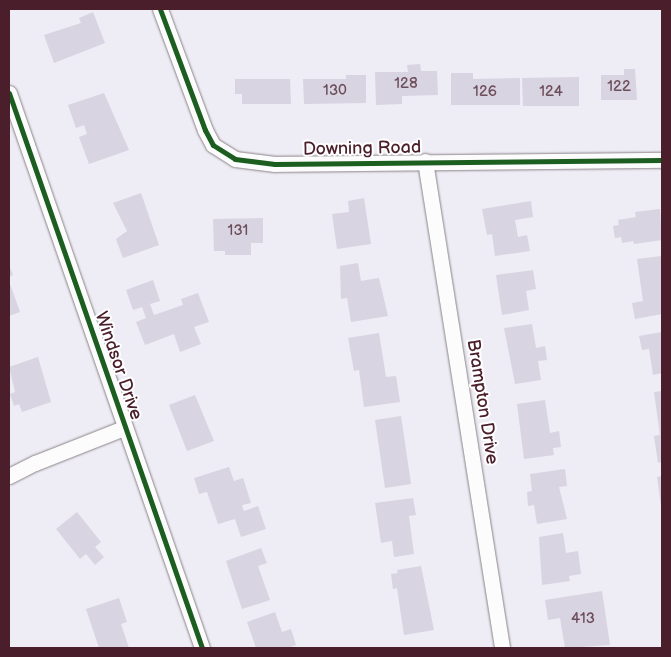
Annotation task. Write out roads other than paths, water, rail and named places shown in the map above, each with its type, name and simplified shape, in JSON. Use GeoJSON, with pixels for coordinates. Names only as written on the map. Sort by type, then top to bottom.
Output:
{"type":"FeatureCollection","features":[{"type":"Feature","properties":{"kind":"street","name":"Downing Road"},"geometry":{"type":"LineString","coordinates":[[160,9],[205,130],[213,145],[235,159],[275,164],[662,160]]}},
{"type":"Feature","properties":{"kind":"street","name":"Windsor Drive"},"geometry":{"type":"LineString","coordinates":[[9,93],[202,648]]}},
{"type":"Feature","properties":{"kind":"street","name":"Brampton Drive"},"geometry":{"type":"LineString","coordinates":[[425,161],[502,648]]}},
{"type":"Feature","properties":{"kind":"street"},"geometry":{"type":"LineString","coordinates":[[9,476],[35,462],[124,428]]}}]}
